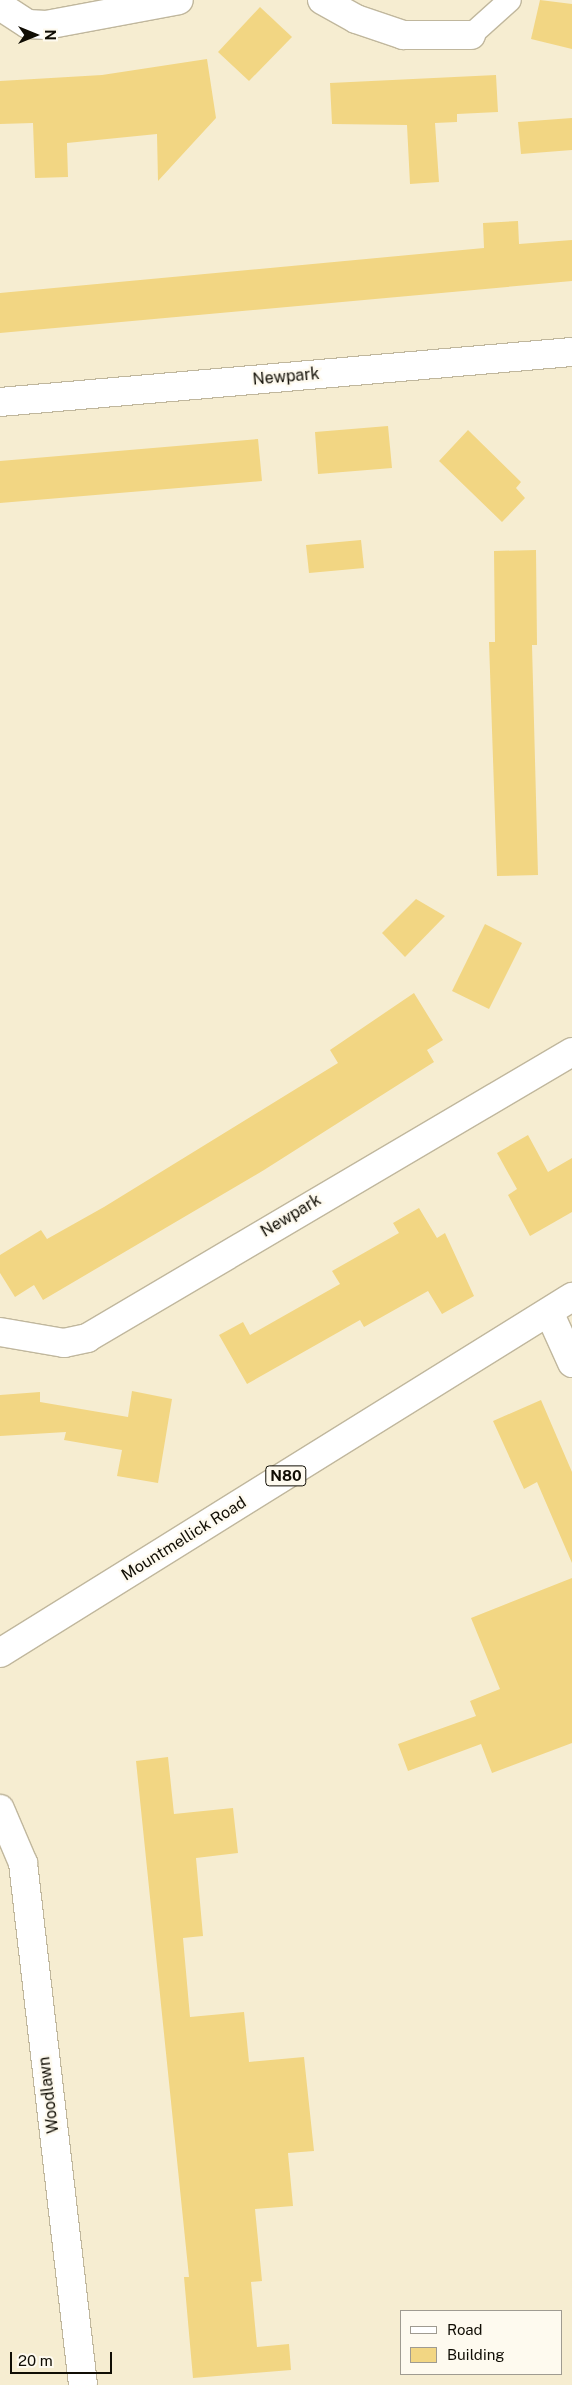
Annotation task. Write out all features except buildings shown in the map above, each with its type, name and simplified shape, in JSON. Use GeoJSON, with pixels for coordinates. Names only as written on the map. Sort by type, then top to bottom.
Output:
{"type":"FeatureCollection","features":[{"type":"Feature","properties":{"kind":"street"},"geometry":{"type":"LineString","coordinates":[[0,6],[28,24],[46,25],[179,0]]}},
{"type":"Feature","properties":{"kind":"street"},"geometry":{"type":"LineString","coordinates":[[322,0],[356,19],[403,35],[472,35],[510,0]]}},
{"type":"Feature","properties":{"kind":"street","name":"Newpark"},"geometry":{"type":"LineString","coordinates":[[0,402],[572,352]]}},
{"type":"Feature","properties":{"kind":"street","name":"Newpark"},"geometry":{"type":"LineString","coordinates":[[0,1332],[64,1343],[86,1338],[572,1052]]}},
{"type":"Feature","properties":{"kind":"street","name":"Mountmellick Road"},"geometry":{"type":"LineString","coordinates":[[0,1653],[572,1297]]}},
{"type":"Feature","properties":{"kind":"street"},"geometry":{"type":"LineString","coordinates":[[549,1312],[572,1363]]}},
{"type":"Feature","properties":{"kind":"street","name":"Woodlawn"},"geometry":{"type":"LineString","coordinates":[[0,1810],[23,1863],[82,2385]]}}]}
